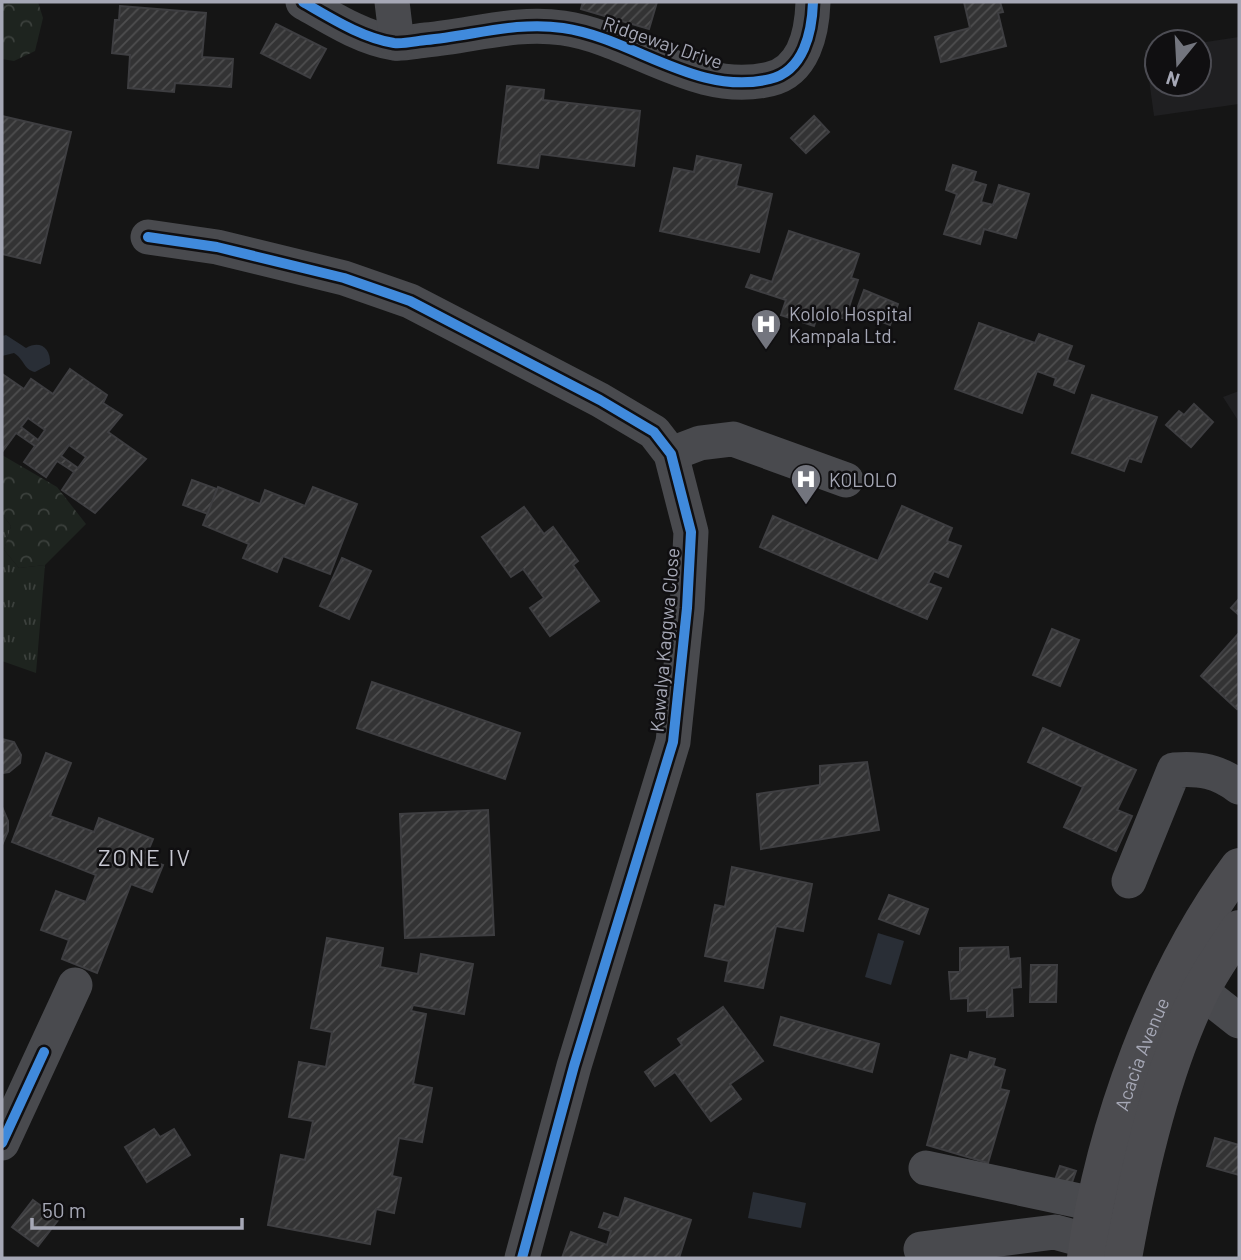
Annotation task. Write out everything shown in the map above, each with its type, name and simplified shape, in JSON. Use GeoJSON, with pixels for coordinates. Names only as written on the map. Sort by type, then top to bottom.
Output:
{"type":"FeatureCollection","features":[{"type":"Feature","properties":{"kind":"main road","name":"Acacia Avenue"},"geometry":{"type":"LineString","coordinates":[[1087,1249],[1094,1204],[1114,1134],[1164,994],[1218,896],[1239,867]]}},
{"type":"Feature","properties":{"kind":"main road","name":"Acacia Avenue"},"geometry":{"type":"LineString","coordinates":[[1123,1258],[1133,1200],[1179,1041],[1200,991],[1239,929]]}},
{"type":"Feature","properties":{"kind":"street","name":"Ridgeway Drive"},"geometry":{"type":"LineString","coordinates":[[303,2],[344,25],[375,38],[397,43],[506,27],[564,28],[610,40],[705,79],[739,83],[772,79],[791,69],[802,53],[812,18],[813,2]]}},
{"type":"Feature","properties":{"kind":"street"},"geometry":{"type":"LineString","coordinates":[[392,2],[397,43]]}},
{"type":"Feature","properties":{"kind":"street","name":"Kawalya Kaggwa Close"},"geometry":{"type":"LineString","coordinates":[[148,237],[217,247],[344,278],[410,301],[600,400],[654,432],[671,454],[691,532],[687,608],[673,742],[574,1066],[522,1258]]}},
{"type":"Feature","properties":{"kind":"street"},"geometry":{"type":"LineString","coordinates":[[671,454],[700,443],[733,439],[846,480]]}},
{"type":"Feature","properties":{"kind":"street"},"geometry":{"type":"LineString","coordinates":[[1129,881],[1174,770],[1199,768],[1225,776],[1239,787]]}},
{"type":"Feature","properties":{"kind":"street"},"geometry":{"type":"LineString","coordinates":[[2,1143],[75,985]]}},
{"type":"Feature","properties":{"kind":"street"},"geometry":{"type":"LineString","coordinates":[[1200,991],[1239,1021]]}},
{"type":"Feature","properties":{"kind":"street"},"geometry":{"type":"LineString","coordinates":[[926,1168],[1094,1204]]}},
{"type":"Feature","properties":{"kind":"street"},"geometry":{"type":"LineString","coordinates":[[921,1248],[1055,1232],[1087,1249]]}},
{"type":"Feature","properties":{"kind":"shaded area"},"geometry":{"type":"Polygon","coordinates":[[[1239,37],[1239,104],[1154,116],[1152,98],[1213,98],[1213,41],[1239,37]]]}},
{"type":"Feature","properties":{"kind":"shaded area"},"geometry":{"type":"Polygon","coordinates":[[[6,335],[26,348],[36,345],[44,347],[49,354],[50,364],[35,372],[28,369],[14,353],[2,356],[2,336],[6,335]]]}},
{"type":"Feature","properties":{"kind":"shaded area"},"geometry":{"type":"Polygon","coordinates":[[[1239,391],[1239,422],[1223,397],[1239,391]]]}},
{"type":"Feature","properties":{"kind":"shaded area"},"geometry":{"type":"Polygon","coordinates":[[[878,933],[904,941],[891,985],[865,977],[878,933]]]}},
{"type":"Feature","properties":{"kind":"shaded area"},"geometry":{"type":"Polygon","coordinates":[[[753,1192],[806,1203],[801,1228],[748,1218],[753,1192]]]}},
{"type":"Feature","properties":{"kind":"green space"},"geometry":{"type":"Polygon","coordinates":[[[2,2],[38,2],[43,18],[35,51],[14,61],[2,59],[2,2]]]}},
{"type":"Feature","properties":{"kind":"green space"},"geometry":{"type":"Polygon","coordinates":[[[2,455],[57,487],[86,524],[45,565],[19,568],[4,550],[11,526],[2,514],[2,455]]]}},
{"type":"Feature","properties":{"kind":"green space"},"geometry":{"type":"Polygon","coordinates":[[[2,514],[11,526],[4,550],[19,568],[45,565],[36,673],[2,661],[2,514]]]}},
{"type":"Feature","properties":{"kind":"building"},"geometry":{"type":"Polygon","coordinates":[[[583,2],[657,2],[649,29],[581,9],[583,2]]]}},
{"type":"Feature","properties":{"kind":"building"},"geometry":{"type":"Polygon","coordinates":[[[964,2],[1000,2],[1003,12],[998,13],[1006,46],[941,62],[935,37],[970,28],[964,2]]]}},
{"type":"Feature","properties":{"kind":"building"},"geometry":{"type":"Polygon","coordinates":[[[120,6],[206,13],[202,57],[233,59],[231,87],[175,83],[174,92],[128,88],[130,55],[112,53],[115,20],[119,20],[120,6]]]}},
{"type":"Feature","properties":{"kind":"building"},"geometry":{"type":"Polygon","coordinates":[[[276,24],[326,49],[310,78],[261,53],[276,24]]]}},
{"type":"Feature","properties":{"kind":"building"},"geometry":{"type":"Polygon","coordinates":[[[507,86],[544,90],[543,100],[640,111],[634,166],[540,154],[538,168],[498,163],[507,86]]]}},
{"type":"Feature","properties":{"kind":"building"},"geometry":{"type":"Polygon","coordinates":[[[2,116],[71,132],[40,263],[2,254],[2,116]]]}},
{"type":"Feature","properties":{"kind":"building"},"geometry":{"type":"Polygon","coordinates":[[[814,116],[829,132],[806,153],[791,138],[814,116]]]}},
{"type":"Feature","properties":{"kind":"building"},"geometry":{"type":"Polygon","coordinates":[[[697,156],[741,165],[736,186],[772,194],[759,252],[660,231],[674,168],[694,172],[697,156]]]}},
{"type":"Feature","properties":{"kind":"building"},"geometry":{"type":"Polygon","coordinates":[[[953,165],[976,172],[973,181],[986,185],[981,202],[993,205],[999,185],[1029,194],[1016,238],[984,229],[980,244],[944,234],[957,194],[946,190],[953,165]]]}},
{"type":"Feature","properties":{"kind":"building"},"geometry":{"type":"Polygon","coordinates":[[[789,231],[859,254],[851,278],[858,280],[845,319],[819,310],[814,326],[781,315],[786,300],[746,287],[751,275],[772,282],[789,231]]]}},
{"type":"Feature","properties":{"kind":"building"},"geometry":{"type":"Polygon","coordinates":[[[864,290],[898,304],[890,325],[856,312],[864,290]]]}},
{"type":"Feature","properties":{"kind":"building"},"geometry":{"type":"Polygon","coordinates":[[[979,323],[1035,343],[1039,334],[1072,346],[1067,360],[1084,366],[1074,393],[1054,385],[1056,378],[1037,371],[1022,413],[955,389],[979,323]]]}},
{"type":"Feature","properties":{"kind":"building"},"geometry":{"type":"Polygon","coordinates":[[[70,369],[107,395],[103,403],[122,415],[108,432],[146,459],[95,513],[62,490],[74,472],[57,461],[46,477],[24,462],[35,446],[16,433],[2,452],[2,374],[24,389],[31,379],[53,394],[70,369]],[[28,418],[21,427],[38,440],[45,430],[28,418]],[[69,445],[61,456],[78,468],[86,457],[69,445]]]}},
{"type":"Feature","properties":{"kind":"building"},"geometry":{"type":"Polygon","coordinates":[[[1092,395],[1157,417],[1141,462],[1129,458],[1124,471],[1072,453],[1092,395]]]}},
{"type":"Feature","properties":{"kind":"building"},"geometry":{"type":"Polygon","coordinates":[[[1194,404],[1213,422],[1191,447],[1166,425],[1179,411],[1184,415],[1194,404]]]}},
{"type":"Feature","properties":{"kind":"building"},"geometry":{"type":"Polygon","coordinates":[[[192,480],[217,489],[208,514],[183,505],[192,480]]]}},
{"type":"Feature","properties":{"kind":"building"},"geometry":{"type":"Polygon","coordinates":[[[218,487],[260,504],[265,490],[305,506],[313,487],[357,504],[330,574],[283,556],[277,572],[243,558],[249,544],[203,525],[218,487]]]}},
{"type":"Feature","properties":{"kind":"building"},"geometry":{"type":"Polygon","coordinates":[[[902,506],[952,528],[947,541],[961,546],[948,577],[934,571],[928,583],[941,588],[927,619],[760,547],[773,516],[878,561],[902,506]]]}},
{"type":"Feature","properties":{"kind":"building"},"geometry":{"type":"Polygon","coordinates":[[[524,507],[544,534],[553,527],[578,561],[573,565],[599,601],[550,636],[530,608],[544,598],[523,569],[511,577],[482,537],[524,507]]]}},
{"type":"Feature","properties":{"kind":"building"},"geometry":{"type":"Polygon","coordinates":[[[342,558],[371,571],[349,619],[320,606],[342,558]]]}},
{"type":"Feature","properties":{"kind":"building"},"geometry":{"type":"Polygon","coordinates":[[[1239,599],[1239,615],[1231,608],[1239,599]]]}},
{"type":"Feature","properties":{"kind":"building"},"geometry":{"type":"Polygon","coordinates":[[[1052,629],[1079,640],[1060,686],[1033,675],[1052,629]]]}},
{"type":"Feature","properties":{"kind":"building"},"geometry":{"type":"Polygon","coordinates":[[[1238,634],[1239,707],[1237,709],[1201,676],[1238,634]]]}},
{"type":"Feature","properties":{"kind":"building"},"geometry":{"type":"Polygon","coordinates":[[[372,682],[520,733],[505,779],[357,728],[372,682]]]}},
{"type":"Feature","properties":{"kind":"building"},"geometry":{"type":"Polygon","coordinates":[[[1043,728],[1136,770],[1117,810],[1132,816],[1116,851],[1064,827],[1083,787],[1028,762],[1043,728]]]}},
{"type":"Feature","properties":{"kind":"building"},"geometry":{"type":"Polygon","coordinates":[[[2,739],[14,742],[21,755],[20,763],[9,772],[2,773],[2,739]]]}},
{"type":"Feature","properties":{"kind":"building"},"geometry":{"type":"Polygon","coordinates":[[[46,753],[71,763],[50,816],[94,832],[99,818],[153,839],[145,858],[163,865],[152,892],[131,884],[97,973],[62,959],[69,940],[41,930],[56,891],[86,902],[96,875],[12,842],[46,753]]]}},
{"type":"Feature","properties":{"kind":"building"},"geometry":{"type":"Polygon","coordinates":[[[867,762],[879,830],[761,849],[757,794],[820,785],[820,766],[867,762]]]}},
{"type":"Feature","properties":{"kind":"building"},"geometry":{"type":"Polygon","coordinates":[[[2,807],[8,821],[8,831],[2,845],[2,807]]]}},
{"type":"Feature","properties":{"kind":"building"},"geometry":{"type":"Polygon","coordinates":[[[488,810],[494,935],[405,938],[400,814],[488,810]]]}},
{"type":"Feature","properties":{"kind":"building"},"geometry":{"type":"Polygon","coordinates":[[[732,867],[812,884],[803,931],[776,926],[763,988],[725,981],[729,961],[705,956],[715,905],[725,907],[732,867]]]}},
{"type":"Feature","properties":{"kind":"building"},"geometry":{"type":"Polygon","coordinates":[[[889,895],[928,909],[919,934],[879,919],[889,895]]]}},
{"type":"Feature","properties":{"kind":"building"},"geometry":{"type":"Polygon","coordinates":[[[327,938],[383,948],[380,967],[418,974],[421,954],[473,964],[464,1014],[413,1005],[411,1011],[426,1014],[413,1084],[432,1088],[422,1142],[399,1138],[392,1176],[401,1178],[394,1213],[376,1209],[370,1244],[268,1225],[281,1155],[305,1160],[313,1121],[289,1117],[299,1062],[326,1067],[332,1032],[311,1028],[327,938]]]}},
{"type":"Feature","properties":{"kind":"building"},"geometry":{"type":"Polygon","coordinates":[[[1008,947],[1009,959],[1020,958],[1021,987],[1012,988],[1013,1016],[987,1017],[987,1010],[968,1011],[968,998],[951,999],[949,972],[960,972],[960,948],[1008,947]]]}},
{"type":"Feature","properties":{"kind":"building"},"geometry":{"type":"Polygon","coordinates":[[[1031,965],[1057,965],[1056,1002],[1030,1002],[1031,965]]]}},
{"type":"Feature","properties":{"kind":"building"},"geometry":{"type":"Polygon","coordinates":[[[723,1007],[763,1061],[730,1084],[741,1099],[711,1121],[675,1072],[655,1086],[645,1072],[682,1045],[678,1039],[723,1007]]]}},
{"type":"Feature","properties":{"kind":"building"},"geometry":{"type":"Polygon","coordinates":[[[781,1017],[879,1044],[872,1072],[774,1045],[781,1017]]]}},
{"type":"Feature","properties":{"kind":"building"},"geometry":{"type":"Polygon","coordinates":[[[970,1052],[995,1059],[993,1066],[1005,1070],[1000,1089],[1009,1091],[988,1163],[927,1145],[951,1055],[968,1060],[970,1052]]]}},
{"type":"Feature","properties":{"kind":"building"},"geometry":{"type":"Polygon","coordinates":[[[154,1129],[160,1137],[174,1129],[190,1155],[147,1182],[125,1147],[154,1129]]]}},
{"type":"Feature","properties":{"kind":"building"},"geometry":{"type":"Polygon","coordinates":[[[1215,1138],[1239,1145],[1239,1175],[1207,1166],[1215,1138]]]}},
{"type":"Feature","properties":{"kind":"building"},"geometry":{"type":"Polygon","coordinates":[[[1060,1166],[1076,1171],[1070,1188],[1054,1183],[1060,1166]]]}},
{"type":"Feature","properties":{"kind":"building"},"geometry":{"type":"Polygon","coordinates":[[[625,1198],[691,1220],[679,1258],[562,1258],[571,1232],[607,1245],[611,1231],[599,1227],[604,1213],[619,1218],[625,1198]]]}},
{"type":"Feature","properties":{"kind":"building"},"geometry":{"type":"Polygon","coordinates":[[[33,1200],[59,1219],[38,1246],[12,1227],[33,1200]]]}},
{"type":"Feature","properties":{"kind":"cycle path"},"geometry":{"type":"LineString","coordinates":[[303,2],[359,32],[394,43],[546,26],[589,34],[691,73],[717,80],[743,82],[770,79],[791,68],[804,49],[811,26],[813,2]]}},
{"type":"Feature","properties":{"kind":"cycle path"},"geometry":{"type":"LineString","coordinates":[[148,237],[217,247],[344,278],[410,301],[600,400],[654,432],[671,454],[691,532],[687,608],[673,742],[574,1066],[522,1258]]}},
{"type":"Feature","properties":{"kind":"cycle path"},"geometry":{"type":"LineString","coordinates":[[2,1143],[44,1052]]}},
{"type":"Feature","properties":{"kind":"place","name":"Kololo Hospital Kampala Ltd."},"geometry":{"type":"Point","coordinates":[766,351]}},
{"type":"Feature","properties":{"kind":"place","name":"KOLOLO"},"geometry":{"type":"Point","coordinates":[806,506]}},
{"type":"Feature","properties":{"kind":"district","name":"ZONE IV"},"geometry":{"type":"Point","coordinates":[145,857]}}]}
